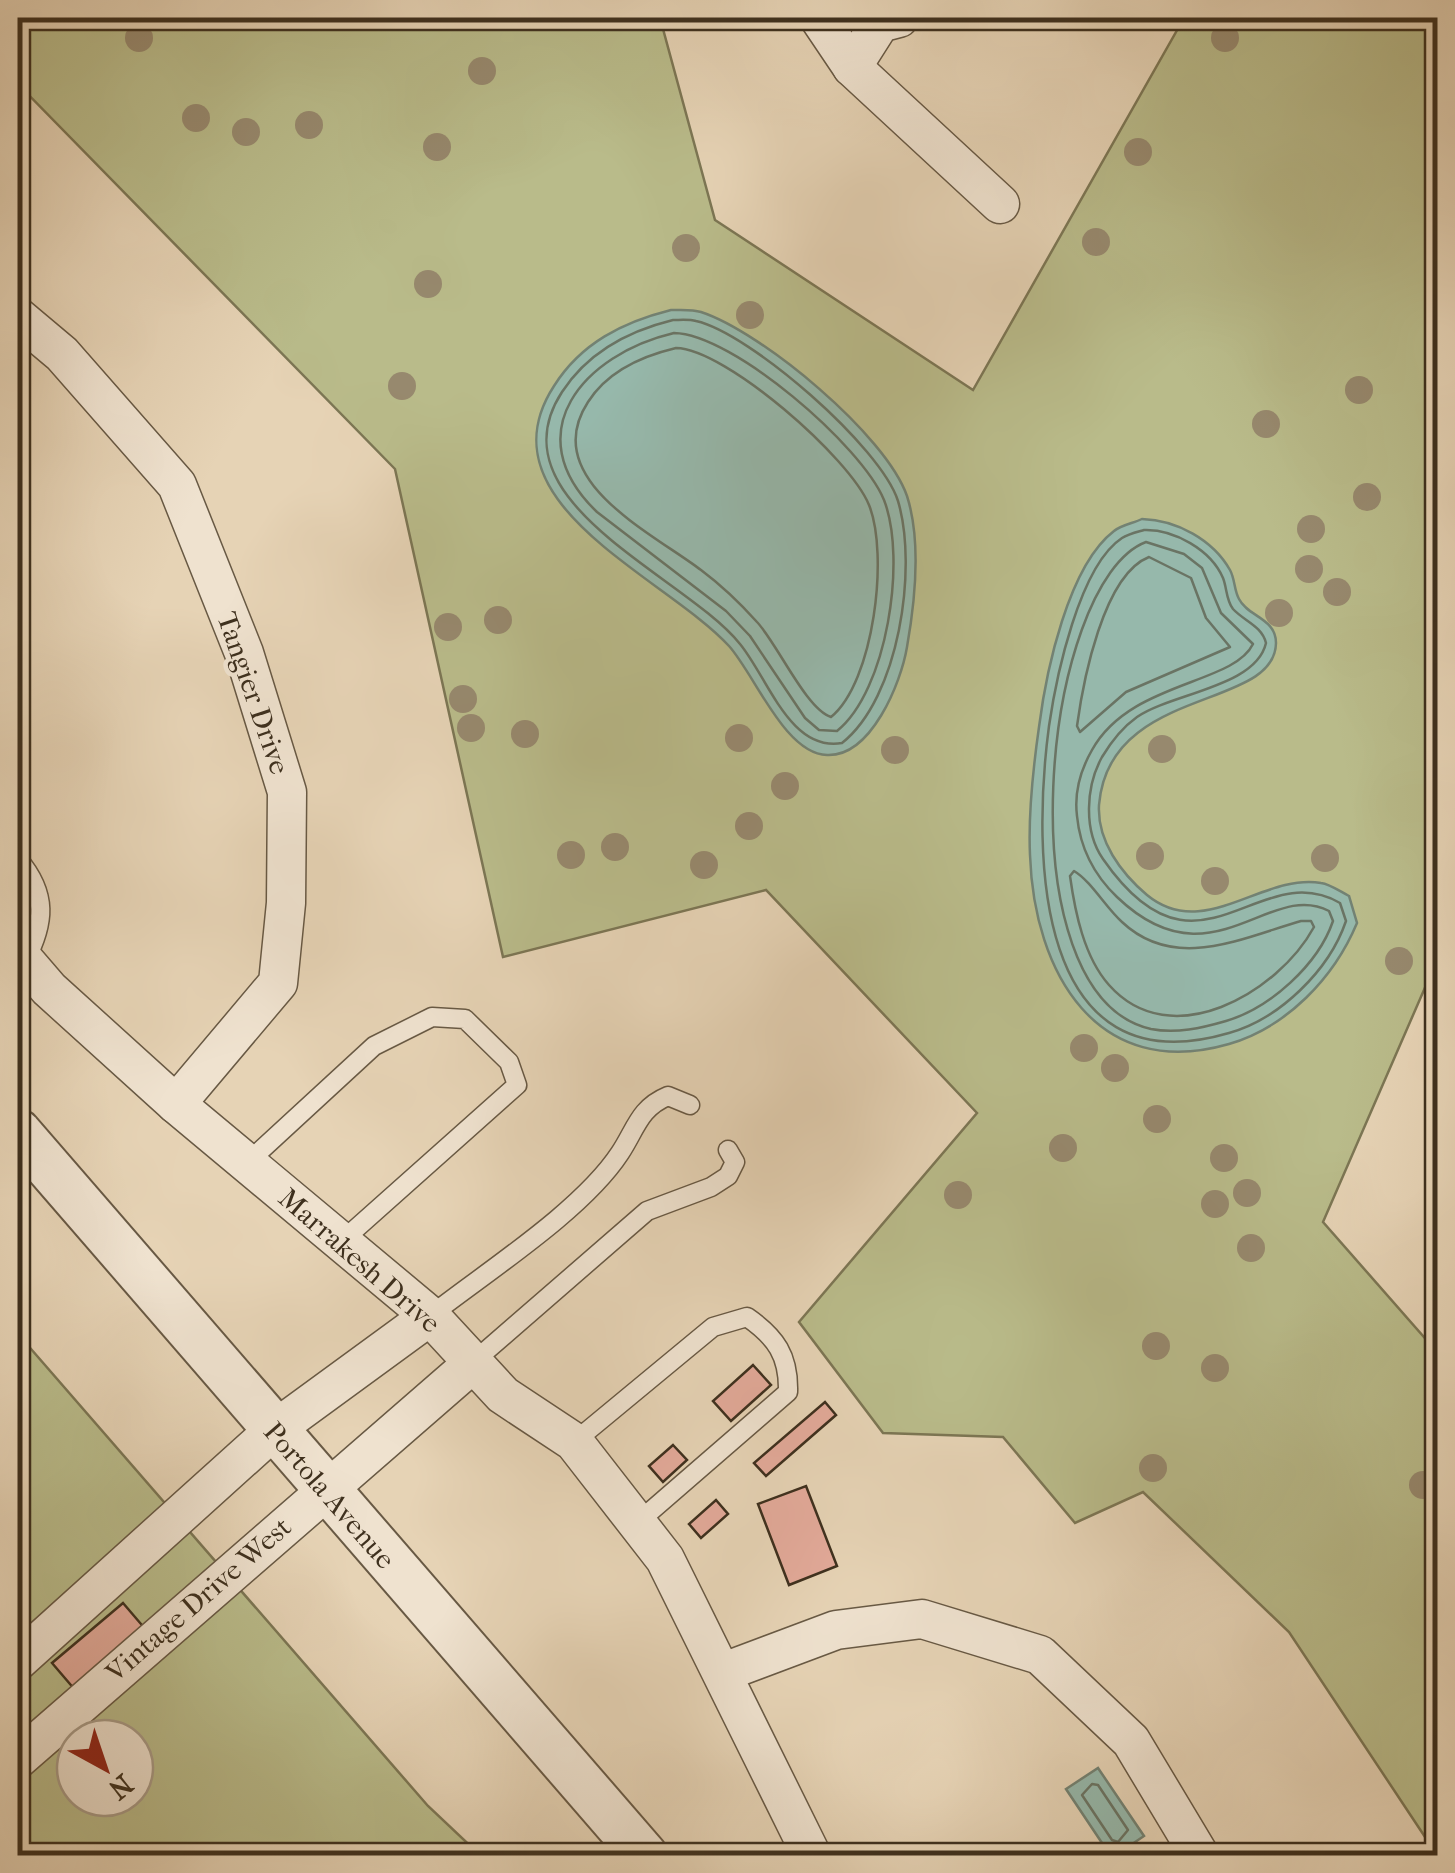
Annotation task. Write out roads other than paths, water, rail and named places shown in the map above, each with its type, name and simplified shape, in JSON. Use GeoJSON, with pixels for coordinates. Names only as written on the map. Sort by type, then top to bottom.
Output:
{"type":"FeatureCollection","features":[{"type":"Feature","properties":{"kind":"street"},"geometry":{"type":"LineString","coordinates":[[819,18],[852,68],[1000,204]]}},
{"type":"Feature","properties":{"kind":"street"},"geometry":{"type":"LineString","coordinates":[[852,68],[880,23],[899,18]]}},
{"type":"Feature","properties":{"kind":"street","name":"Tangier Drive"},"geometry":{"type":"LineString","coordinates":[[18,316],[62,354],[177,485],[244,653],[287,792],[286,903],[278,983],[176,1104]]}},
{"type":"Feature","properties":{"kind":"street","name":"Marrakesh Drive"},"geometry":{"type":"LineString","coordinates":[[21,957],[49,989],[176,1104],[430,1316],[503,1395],[574,1442],[665,1559],[812,1856]]}},
{"type":"Feature","properties":{"kind":"street","name":"Portola Avenue"},"geometry":{"type":"LineString","coordinates":[[18,1132],[645,1856]]}},
{"type":"Feature","properties":{"kind":"street"},"geometry":{"type":"LineString","coordinates":[[18,1661],[274,1430],[430,1316]]}},
{"type":"Feature","properties":{"kind":"street","name":"Vintage Drive West"},"geometry":{"type":"LineString","coordinates":[[18,1759],[472,1364]]}},
{"type":"Feature","properties":{"kind":"street"},"geometry":{"type":"LineString","coordinates":[[724,1672],[836,1630],[922,1619],[1040,1655],[1131,1741],[1200,1856]]}},
{"type":"Feature","properties":{"kind":"lane"},"geometry":{"type":"LineString","coordinates":[[18,859],[34,877],[43,927],[21,957]]}},
{"type":"Feature","properties":{"kind":"lane"},"geometry":{"type":"LineString","coordinates":[[247,1163],[374,1046],[432,1017],[465,1020],[509,1062],[517,1086],[342,1241]]}},
{"type":"Feature","properties":{"kind":"lane"},"geometry":{"type":"LineString","coordinates":[[430,1316],[578,1200],[619,1155],[650,1103],[668,1096],[690,1105]]}},
{"type":"Feature","properties":{"kind":"lane"},"geometry":{"type":"LineString","coordinates":[[472,1364],[647,1211],[711,1187],[728,1176],[735,1162],[728,1150]]}},
{"type":"Feature","properties":{"kind":"lane"},"geometry":{"type":"LineString","coordinates":[[574,1442],[713,1326],[747,1318],[770,1333],[789,1365],[788,1392],[637,1523]]}},
{"type":"Feature","properties":{"kind":"water"},"geometry":{"type":"Polygon","coordinates":[[[671,310],[698,311],[727,323],[787,363],[875,444],[907,496],[914,532],[915,571],[904,662],[881,715],[857,744],[843,752],[827,755],[798,742],[784,728],[729,646],[589,534],[559,501],[540,466],[537,428],[554,386],[565,371],[605,336],[671,310]]]}},
{"type":"Feature","properties":{"kind":"water"},"geometry":{"type":"Polygon","coordinates":[[[1142,519],[1181,528],[1214,550],[1230,570],[1243,605],[1267,623],[1276,643],[1269,665],[1249,680],[1159,719],[1131,739],[1109,766],[1099,818],[1112,855],[1137,886],[1168,908],[1190,912],[1212,909],[1277,887],[1321,883],[1349,896],[1357,923],[1322,981],[1289,1013],[1229,1044],[1183,1052],[1143,1047],[1109,1032],[1082,1008],[1060,977],[1044,940],[1034,899],[1030,855],[1037,743],[1047,678],[1062,622],[1084,569],[1098,547],[1117,529],[1142,519]]]}},
{"type":"Feature","properties":{"kind":"water"},"geometry":{"type":"Polygon","coordinates":[[[1098,1768],[1144,1836],[1116,1855],[1110,1855],[1066,1789],[1098,1768]]]}}]}
